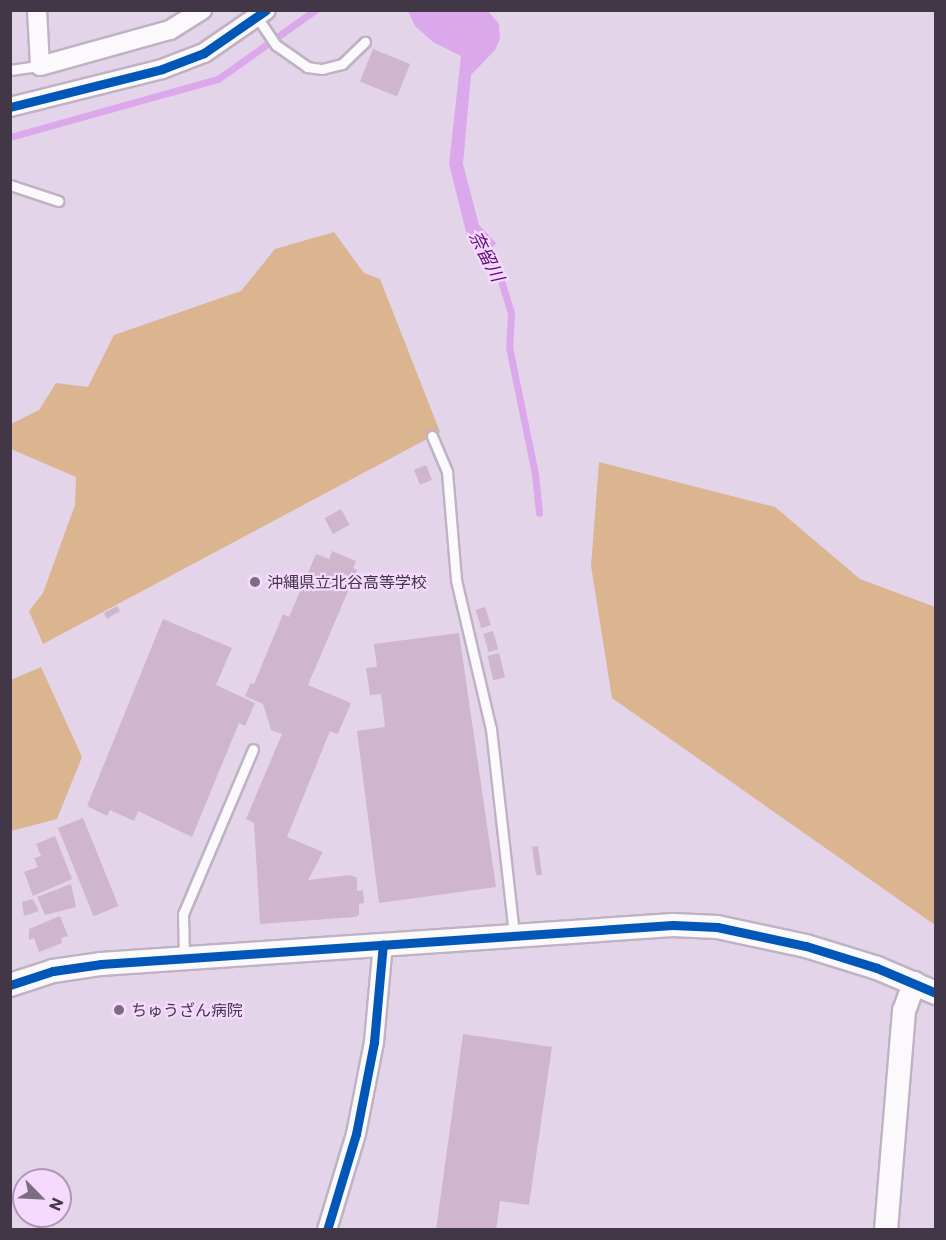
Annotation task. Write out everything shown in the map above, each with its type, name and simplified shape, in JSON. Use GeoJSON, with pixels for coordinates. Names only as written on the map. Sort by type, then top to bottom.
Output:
{"type":"FeatureCollection","features":[{"type":"Feature","properties":{"kind":"street"},"geometry":{"type":"LineString","coordinates":[[37,10],[40,66],[170,30],[202,10]]}},
{"type":"Feature","properties":{"kind":"street"},"geometry":{"type":"LineString","coordinates":[[10,107],[162,69],[204,53],[262,18]]}},
{"type":"Feature","properties":{"kind":"street"},"geometry":{"type":"LineString","coordinates":[[10,985],[53,971],[184,957],[650,924],[717,927],[806,946],[914,983],[936,993]]}},
{"type":"Feature","properties":{"kind":"street"},"geometry":{"type":"LineString","coordinates":[[327,1230],[356,1134],[372,1053],[383,944]]}},
{"type":"Feature","properties":{"kind":"street"},"geometry":{"type":"LineString","coordinates":[[886,1230],[904,1011],[914,983]]}},
{"type":"Feature","properties":{"kind":"lane"},"geometry":{"type":"LineString","coordinates":[[262,18],[276,45],[307,68],[322,69],[342,63],[365,42]]}},
{"type":"Feature","properties":{"kind":"lane"},"geometry":{"type":"LineString","coordinates":[[10,70],[40,66]]}},
{"type":"Feature","properties":{"kind":"lane"},"geometry":{"type":"LineString","coordinates":[[10,184],[58,201]]}},
{"type":"Feature","properties":{"kind":"lane"},"geometry":{"type":"LineString","coordinates":[[432,436],[447,472],[456,580],[491,729],[507,846],[514,934]]}},
{"type":"Feature","properties":{"kind":"lane"},"geometry":{"type":"LineString","coordinates":[[184,957],[183,914],[253,749]]}},
{"type":"Feature","properties":{"kind":"shaded area"},"geometry":{"type":"Polygon","coordinates":[[[408,11],[488,11],[499,24],[500,39],[495,50],[471,75],[463,164],[479,225],[496,243],[486,257],[467,236],[449,164],[461,56],[433,42],[415,26],[408,11]]]}},
{"type":"Feature","properties":{"kind":"shaded area"},"geometry":{"type":"Polygon","coordinates":[[[334,232],[364,273],[380,279],[440,432],[43,644],[29,611],[43,593],[75,505],[76,477],[11,449],[11,424],[39,410],[56,383],[88,387],[114,335],[241,291],[275,249],[334,232]]]}},
{"type":"Feature","properties":{"kind":"shaded area"},"geometry":{"type":"Polygon","coordinates":[[[599,462],[775,507],[860,579],[935,607],[935,925],[612,698],[591,566],[599,462]]]}},
{"type":"Feature","properties":{"kind":"shaded area"},"geometry":{"type":"Polygon","coordinates":[[[41,667],[82,757],[57,819],[11,831],[11,680],[41,667]]]}},
{"type":"Feature","properties":{"kind":"building"},"geometry":{"type":"Polygon","coordinates":[[[373,49],[410,64],[397,96],[360,81],[373,49]]]}},
{"type":"Feature","properties":{"kind":"building"},"geometry":{"type":"Polygon","coordinates":[[[426,465],[432,480],[420,485],[414,470],[426,465]]]}},
{"type":"Feature","properties":{"kind":"building"},"geometry":{"type":"Polygon","coordinates":[[[341,509],[350,525],[333,534],[324,518],[341,509]]]}},
{"type":"Feature","properties":{"kind":"building"},"geometry":{"type":"Polygon","coordinates":[[[332,551],[356,561],[353,568],[357,570],[308,685],[351,703],[338,734],[330,731],[287,837],[323,852],[308,880],[350,875],[357,878],[357,891],[363,890],[364,903],[359,904],[359,915],[355,917],[260,924],[254,823],[246,819],[282,734],[271,730],[263,704],[245,696],[251,683],[254,684],[283,614],[289,617],[316,554],[329,559],[332,551]]]}},
{"type":"Feature","properties":{"kind":"building"},"geometry":{"type":"Polygon","coordinates":[[[117,606],[120,611],[107,619],[104,613],[117,606]]]}},
{"type":"Feature","properties":{"kind":"building"},"geometry":{"type":"Polygon","coordinates":[[[485,607],[491,625],[481,628],[475,610],[485,607]]]}},
{"type":"Feature","properties":{"kind":"building"},"geometry":{"type":"Polygon","coordinates":[[[163,619],[232,648],[216,685],[255,703],[245,726],[239,723],[192,837],[138,811],[134,821],[110,810],[107,816],[87,806],[163,619]]]}},
{"type":"Feature","properties":{"kind":"building"},"geometry":{"type":"Polygon","coordinates":[[[493,631],[498,649],[489,652],[483,634],[493,631]]]}},
{"type":"Feature","properties":{"kind":"building"},"geometry":{"type":"Polygon","coordinates":[[[459,633],[496,887],[379,903],[357,731],[385,727],[381,694],[370,695],[366,668],[377,667],[374,644],[459,633]]]}},
{"type":"Feature","properties":{"kind":"building"},"geometry":{"type":"Polygon","coordinates":[[[499,653],[505,677],[493,680],[487,656],[499,653]]]}},
{"type":"Feature","properties":{"kind":"building"},"geometry":{"type":"Polygon","coordinates":[[[83,818],[119,906],[94,916],[58,828],[83,818]]]}},
{"type":"Feature","properties":{"kind":"building"},"geometry":{"type":"Polygon","coordinates":[[[55,836],[72,879],[33,896],[24,872],[38,867],[34,858],[41,856],[36,844],[55,836]]]}},
{"type":"Feature","properties":{"kind":"building"},"geometry":{"type":"Polygon","coordinates":[[[538,846],[542,875],[536,876],[532,847],[538,846]]]}},
{"type":"Feature","properties":{"kind":"building"},"geometry":{"type":"Polygon","coordinates":[[[71,884],[76,907],[45,915],[37,897],[71,884]]]}},
{"type":"Feature","properties":{"kind":"building"},"geometry":{"type":"Polygon","coordinates":[[[33,899],[39,911],[24,916],[22,902],[33,899]]]}},
{"type":"Feature","properties":{"kind":"building"},"geometry":{"type":"Polygon","coordinates":[[[60,916],[68,936],[61,938],[62,943],[39,952],[34,938],[29,940],[29,929],[60,916]]]}},
{"type":"Feature","properties":{"kind":"building"},"geometry":{"type":"Polygon","coordinates":[[[463,1034],[552,1047],[529,1205],[500,1201],[496,1230],[436,1230],[463,1034]]]}},
{"type":"Feature","properties":{"kind":"waterway"},"geometry":{"type":"LineString","coordinates":[[10,137],[218,79],[315,10]]}},
{"type":"Feature","properties":{"kind":"waterway","name":"奈留川"},"geometry":{"type":"LineString","coordinates":[[484,246],[499,274],[511,313],[509,347],[535,474],[539,513]]}},
{"type":"Feature","properties":{"kind":"cycle path"},"geometry":{"type":"LineString","coordinates":[[10,107],[162,69],[204,53],[266,10]]}},
{"type":"Feature","properties":{"kind":"cycle path"},"geometry":{"type":"LineString","coordinates":[[10,985],[53,971],[101,964],[673,925],[717,927],[806,946],[877,968],[936,993]]}},
{"type":"Feature","properties":{"kind":"cycle path"},"geometry":{"type":"LineString","coordinates":[[327,1230],[356,1134],[374,1042],[383,944]]}},
{"type":"Feature","properties":{"kind":"place","name":"沖縄県立北谷高等学校"},"geometry":{"type":"Point","coordinates":[255,582]}},
{"type":"Feature","properties":{"kind":"place","name":"ちゅうざん病院"},"geometry":{"type":"Point","coordinates":[119,1010]}}]}
